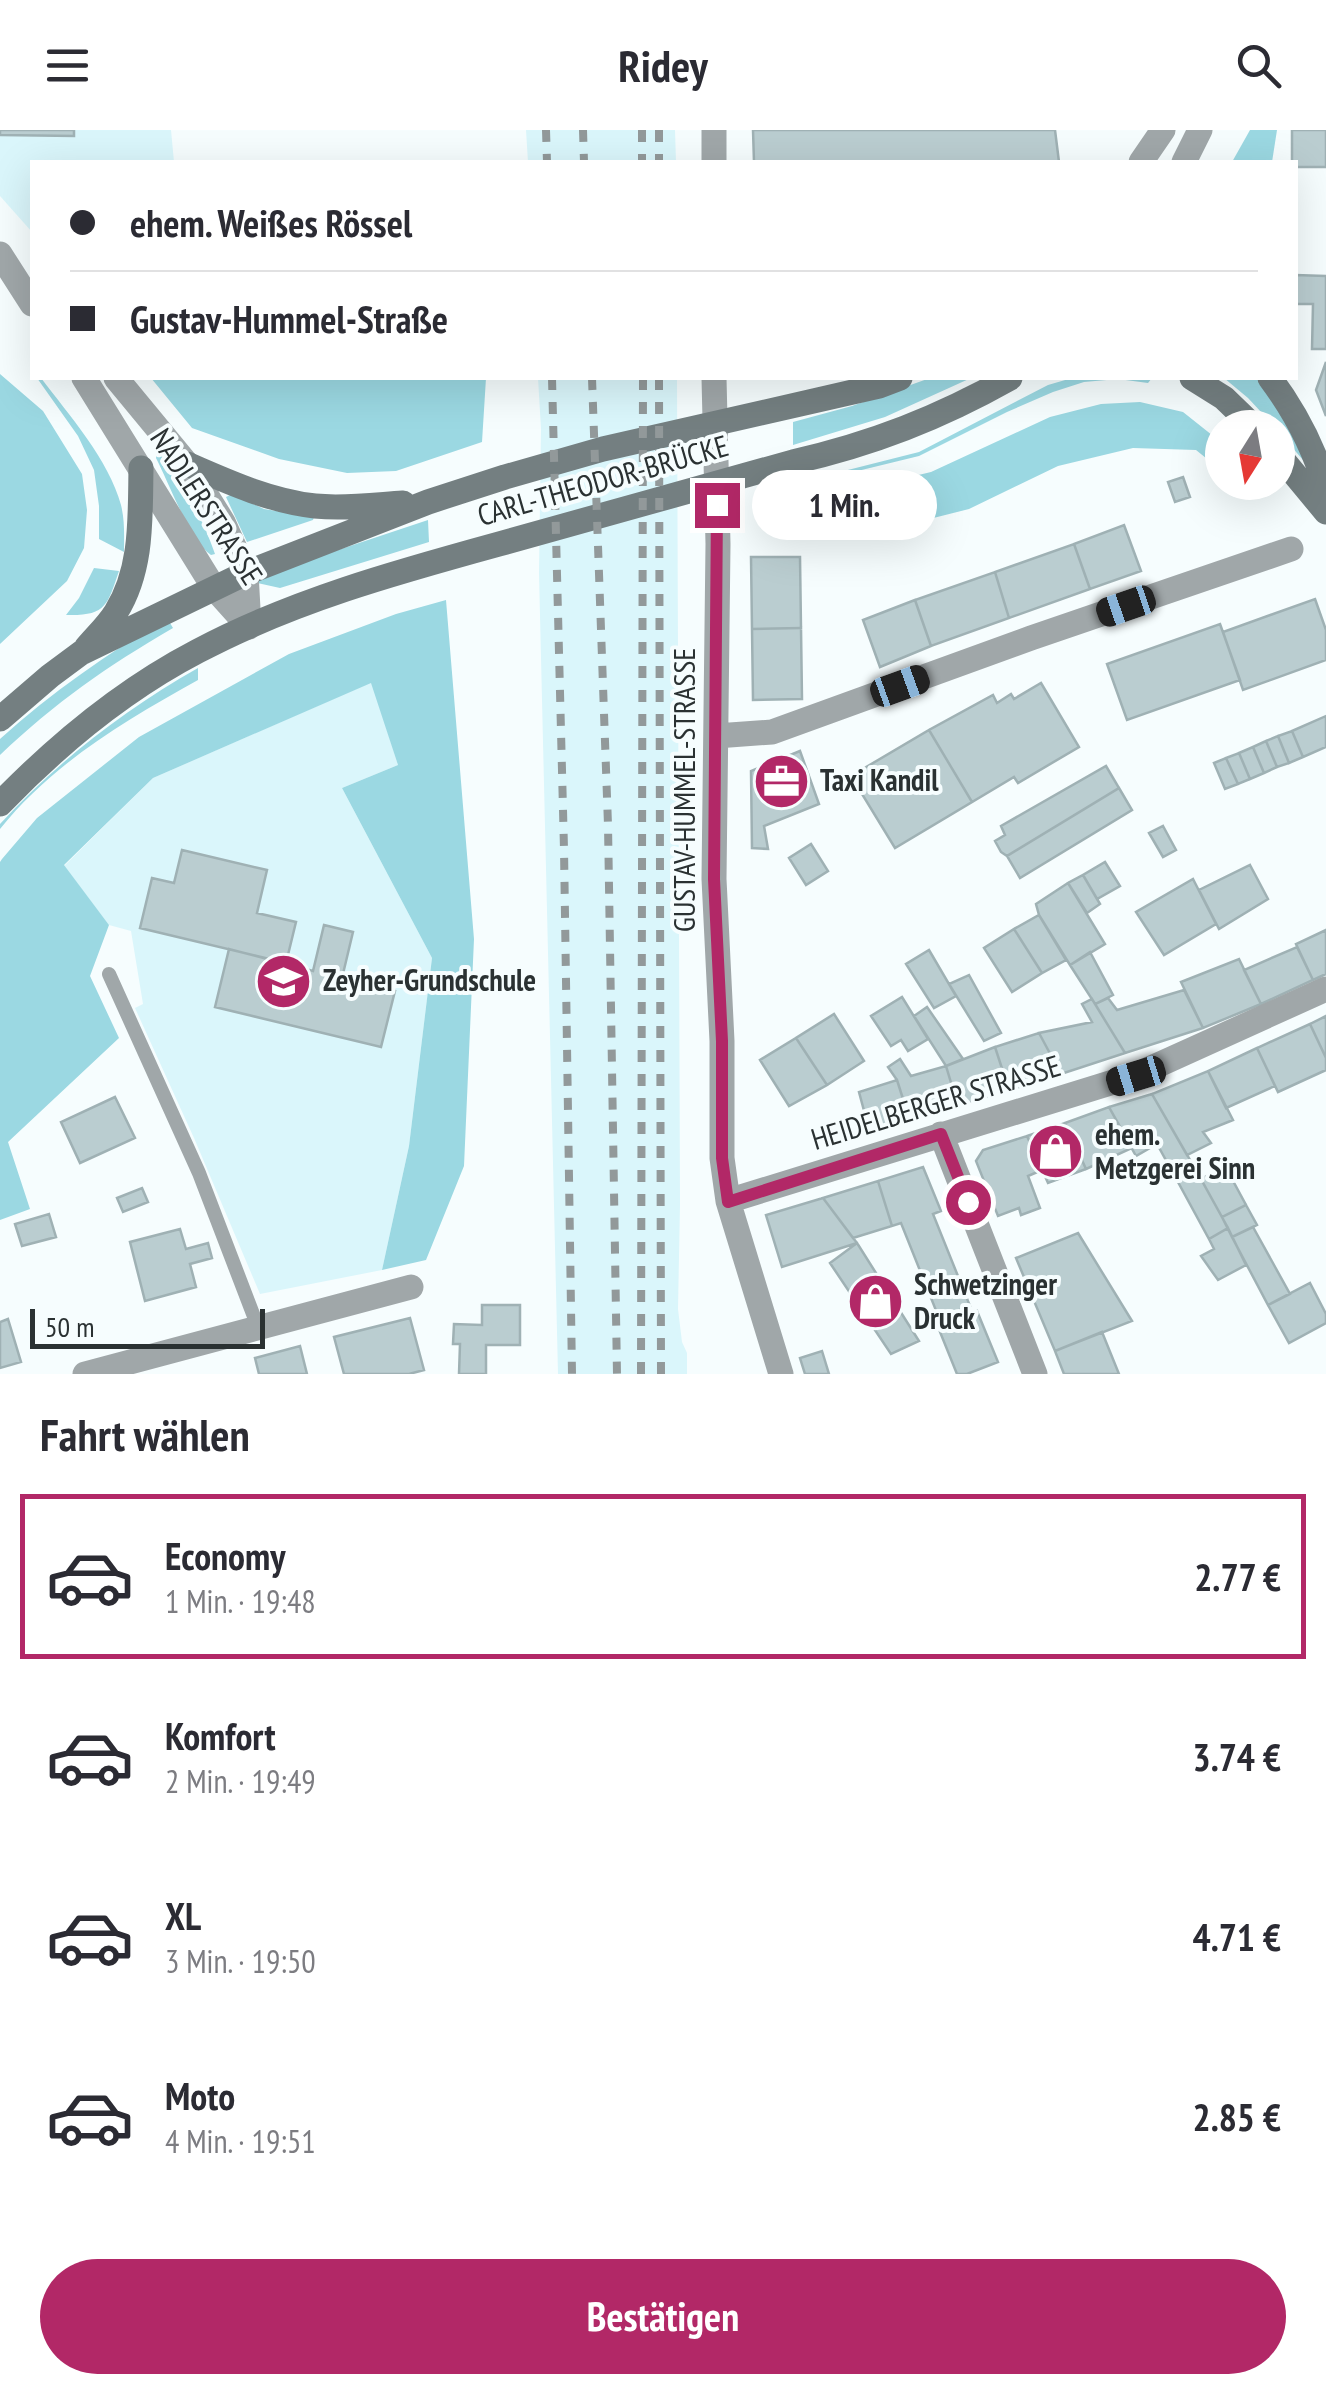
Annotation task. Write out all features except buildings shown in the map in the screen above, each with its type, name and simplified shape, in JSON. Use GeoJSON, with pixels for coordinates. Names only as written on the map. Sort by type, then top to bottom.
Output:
{"type":"FeatureCollection","features":[{"type":"Feature","properties":{"kind":"main road","name":"CARL-THEODOR-BRÜCKE"},"geometry":{"type":"LineString","coordinates":[[428,502],[603,450],[895,380]]}},
{"type":"Feature","properties":{"kind":"main road","name":"CARL-THEODOR-BRÜCKE"},"geometry":{"type":"LineString","coordinates":[[0,804],[45,758],[111,706],[191,654],[249,627],[430,563],[849,449],[966,403],[1006,380]]}},
{"type":"Feature","properties":{"kind":"main road"},"geometry":{"type":"LineString","coordinates":[[1195,380],[1236,410]]}},
{"type":"Feature","properties":{"kind":"main road"},"geometry":{"type":"LineString","coordinates":[[1271,380],[1316,456],[1326,489]]}},
{"type":"Feature","properties":{"kind":"main road"},"geometry":{"type":"LineString","coordinates":[[186,464],[242,488],[313,506],[428,502]]}},
{"type":"Feature","properties":{"kind":"main road"},"geometry":{"type":"LineString","coordinates":[[81,653],[115,614],[136,565],[141,468]]}},
{"type":"Feature","properties":{"kind":"main road"},"geometry":{"type":"LineString","coordinates":[[1295,475],[1326,512]]}},
{"type":"Feature","properties":{"kind":"main road"},"geometry":{"type":"LineString","coordinates":[[0,719],[81,653],[246,574],[428,502]]}},
{"type":"Feature","properties":{"kind":"street"},"geometry":{"type":"LineString","coordinates":[[714,130],[714,160]]}},
{"type":"Feature","properties":{"kind":"street"},"geometry":{"type":"LineString","coordinates":[[1142,160],[1163,130]]}},
{"type":"Feature","properties":{"kind":"street"},"geometry":{"type":"LineString","coordinates":[[1185,160],[1200,130]]}},
{"type":"Feature","properties":{"kind":"street"},"geometry":{"type":"LineString","coordinates":[[0,253],[30,284]]}},
{"type":"Feature","properties":{"kind":"street"},"geometry":{"type":"LineString","coordinates":[[0,253],[30,301]]}},
{"type":"Feature","properties":{"kind":"street","name":"NADLERSTRASSE"},"geometry":{"type":"LineString","coordinates":[[85,380],[214,588],[249,627]]}},
{"type":"Feature","properties":{"kind":"street","name":"NADLERSTRASSE"},"geometry":{"type":"LineString","coordinates":[[118,380],[186,464],[223,522],[246,574],[249,627]]}},
{"type":"Feature","properties":{"kind":"street","name":"GUSTAV-HUMMEL-STRASSE"},"geometry":{"type":"LineString","coordinates":[[714,380],[718,544],[714,879],[722,1041],[722,1158],[728,1202],[781,1374]]}},
{"type":"Feature","properties":{"kind":"street"},"geometry":{"type":"LineString","coordinates":[[716,736],[772,732],[1291,549]]}},
{"type":"Feature","properties":{"kind":"street","name":"HEIDELBERGER STRASSE"},"geometry":{"type":"LineString","coordinates":[[728,1202],[1136,1076],[1326,989]]}},
{"type":"Feature","properties":{"kind":"street"},"geometry":{"type":"LineString","coordinates":[[941,1134],[1035,1374]]}},
{"type":"Feature","properties":{"kind":"street"},"geometry":{"type":"LineString","coordinates":[[85,1374],[411,1287]]}},
{"type":"Feature","properties":{"kind":"lane"},"geometry":{"type":"LineString","coordinates":[[110,974],[199,1174],[258,1327]]}},
{"type":"Feature","properties":{"kind":"shaded area"},"geometry":{"type":"Polygon","coordinates":[[[0,130],[171,130],[174,160],[30,160],[30,230],[0,196],[0,130]]]}},
{"type":"Feature","properties":{"kind":"shaded area"},"geometry":{"type":"Polygon","coordinates":[[[526,130],[675,130],[676,160],[528,160],[526,130]]]}},
{"type":"Feature","properties":{"kind":"shaded area"},"geometry":{"type":"Polygon","coordinates":[[[1250,130],[1277,130],[1272,160],[1233,160],[1250,130]]]}},
{"type":"Feature","properties":{"kind":"shaded area"},"geometry":{"type":"Polygon","coordinates":[[[0,374],[43,411],[82,474],[87,510],[84,548],[67,581],[0,644],[0,374]]]}},
{"type":"Feature","properties":{"kind":"shaded area"},"geometry":{"type":"Polygon","coordinates":[[[38,380],[43,380],[75,423],[107,471],[122,511],[124,552],[99,539],[94,470],[78,436],[38,380]]]}},
{"type":"Feature","properties":{"kind":"shaded area"},"geometry":{"type":"Polygon","coordinates":[[[153,380],[486,380],[482,442],[396,471],[347,473],[279,459],[192,428],[153,380]]]}},
{"type":"Feature","properties":{"kind":"shaded area"},"geometry":{"type":"Polygon","coordinates":[[[538,380],[677,380],[678,1309],[687,1374],[558,1374],[539,573],[538,380]]]}},
{"type":"Feature","properties":{"kind":"shaded area"},"geometry":{"type":"Polygon","coordinates":[[[924,380],[967,380],[885,417],[793,445],[793,422],[924,380]]]}},
{"type":"Feature","properties":{"kind":"shaded area"},"geometry":{"type":"Polygon","coordinates":[[[1065,380],[1107,380],[1053,392],[919,456],[833,477],[832,474],[919,452],[1048,385],[1065,380]]]}},
{"type":"Feature","properties":{"kind":"shaded area"},"geometry":{"type":"Polygon","coordinates":[[[1226,380],[1259,380],[1278,410],[1259,410],[1226,380]]]}},
{"type":"Feature","properties":{"kind":"shaded area"},"geometry":{"type":"Polygon","coordinates":[[[1140,402],[1183,412],[1205,429],[1205,457],[1196,450],[1133,448],[1058,466],[969,509],[870,534],[809,539],[793,505],[931,472],[1050,417],[1101,404],[1140,402]]]}},
{"type":"Feature","properties":{"kind":"shaded area"},"geometry":{"type":"Polygon","coordinates":[[[1295,441],[1309,467],[1295,451],[1295,441]]]}},
{"type":"Feature","properties":{"kind":"shaded area"},"geometry":{"type":"Polygon","coordinates":[[[157,453],[199,514],[215,554],[203,548],[188,525],[157,453]]]}},
{"type":"Feature","properties":{"kind":"shaded area"},"geometry":{"type":"Polygon","coordinates":[[[232,494],[264,509],[314,517],[247,542],[226,497],[232,494]]]}},
{"type":"Feature","properties":{"kind":"shaded area"},"geometry":{"type":"Polygon","coordinates":[[[428,520],[429,542],[280,588],[253,582],[257,577],[428,520]]]}},
{"type":"Feature","properties":{"kind":"shaded area"},"geometry":{"type":"Polygon","coordinates":[[[94,568],[119,571],[108,601],[97,611],[66,615],[79,598],[94,568]]]}},
{"type":"Feature","properties":{"kind":"shaded area"},"geometry":{"type":"Polygon","coordinates":[[[446,600],[474,939],[464,1166],[426,1260],[382,1270],[409,1146],[432,958],[342,788],[398,765],[371,683],[153,778],[64,865],[109,925],[90,976],[119,1038],[8,1142],[30,1209],[0,1220],[2,859],[37,818],[139,737],[289,654],[396,614],[446,600]]]}},
{"type":"Feature","properties":{"kind":"shaded area"},"geometry":{"type":"Polygon","coordinates":[[[167,618],[173,628],[82,686],[0,755],[0,739],[40,705],[167,618]]]}},
{"type":"Feature","properties":{"kind":"shaded area"},"geometry":{"type":"Polygon","coordinates":[[[198,668],[198,680],[118,727],[67,763],[0,829],[0,824],[22,801],[93,738],[198,668]]]}},
{"type":"Feature","properties":{"kind":"shaded area","name":"Zeyher-Grundschule"},"geometry":{"type":"Polygon","coordinates":[[[372,682],[398,765],[342,788],[432,958],[409,1146],[382,1270],[260,1294],[135,1008],[143,1004],[131,931],[109,925],[64,866],[153,778],[372,682]]]}},
{"type":"Feature","properties":{"kind":"railway"},"geometry":{"type":"LineString","coordinates":[[546,130],[547,160]]}},
{"type":"Feature","properties":{"kind":"railway"},"geometry":{"type":"LineString","coordinates":[[583,130],[584,160]]}},
{"type":"Feature","properties":{"kind":"railway"},"geometry":{"type":"LineString","coordinates":[[642,130],[642,160]]}},
{"type":"Feature","properties":{"kind":"railway"},"geometry":{"type":"LineString","coordinates":[[659,130],[659,160]]}},
{"type":"Feature","properties":{"kind":"railway"},"geometry":{"type":"LineString","coordinates":[[552,380],[572,1374]]}},
{"type":"Feature","properties":{"kind":"railway"},"geometry":{"type":"LineString","coordinates":[[592,380],[608,825],[617,1374]]}},
{"type":"Feature","properties":{"kind":"railway"},"geometry":{"type":"LineString","coordinates":[[641,1374],[643,380]]}},
{"type":"Feature","properties":{"kind":"railway"},"geometry":{"type":"LineString","coordinates":[[659,380],[661,1374]]}},
{"type":"Feature","properties":{"kind":"place","name":"Taxi Kandil"},"geometry":{"type":"Point","coordinates":[781,781]}},
{"type":"Feature","properties":{"kind":"place","name":"Zeyher-Grundschule"},"geometry":{"type":"Point","coordinates":[284,981]}},
{"type":"Feature","properties":{"kind":"place","name":"ehem. Metzgerei Sinn"},"geometry":{"type":"Point","coordinates":[1056,1152]}},
{"type":"Feature","properties":{"kind":"place","name":"Schwetzinger Druck"},"geometry":{"type":"Point","coordinates":[875,1302]}},
{"type":"Feature","properties":{"kind":"route"},"geometry":{"type":"LineString","coordinates":[[717,505],[714,879],[722,1041],[722,1158],[728,1202],[941,1134],[968,1202]]}}]}
